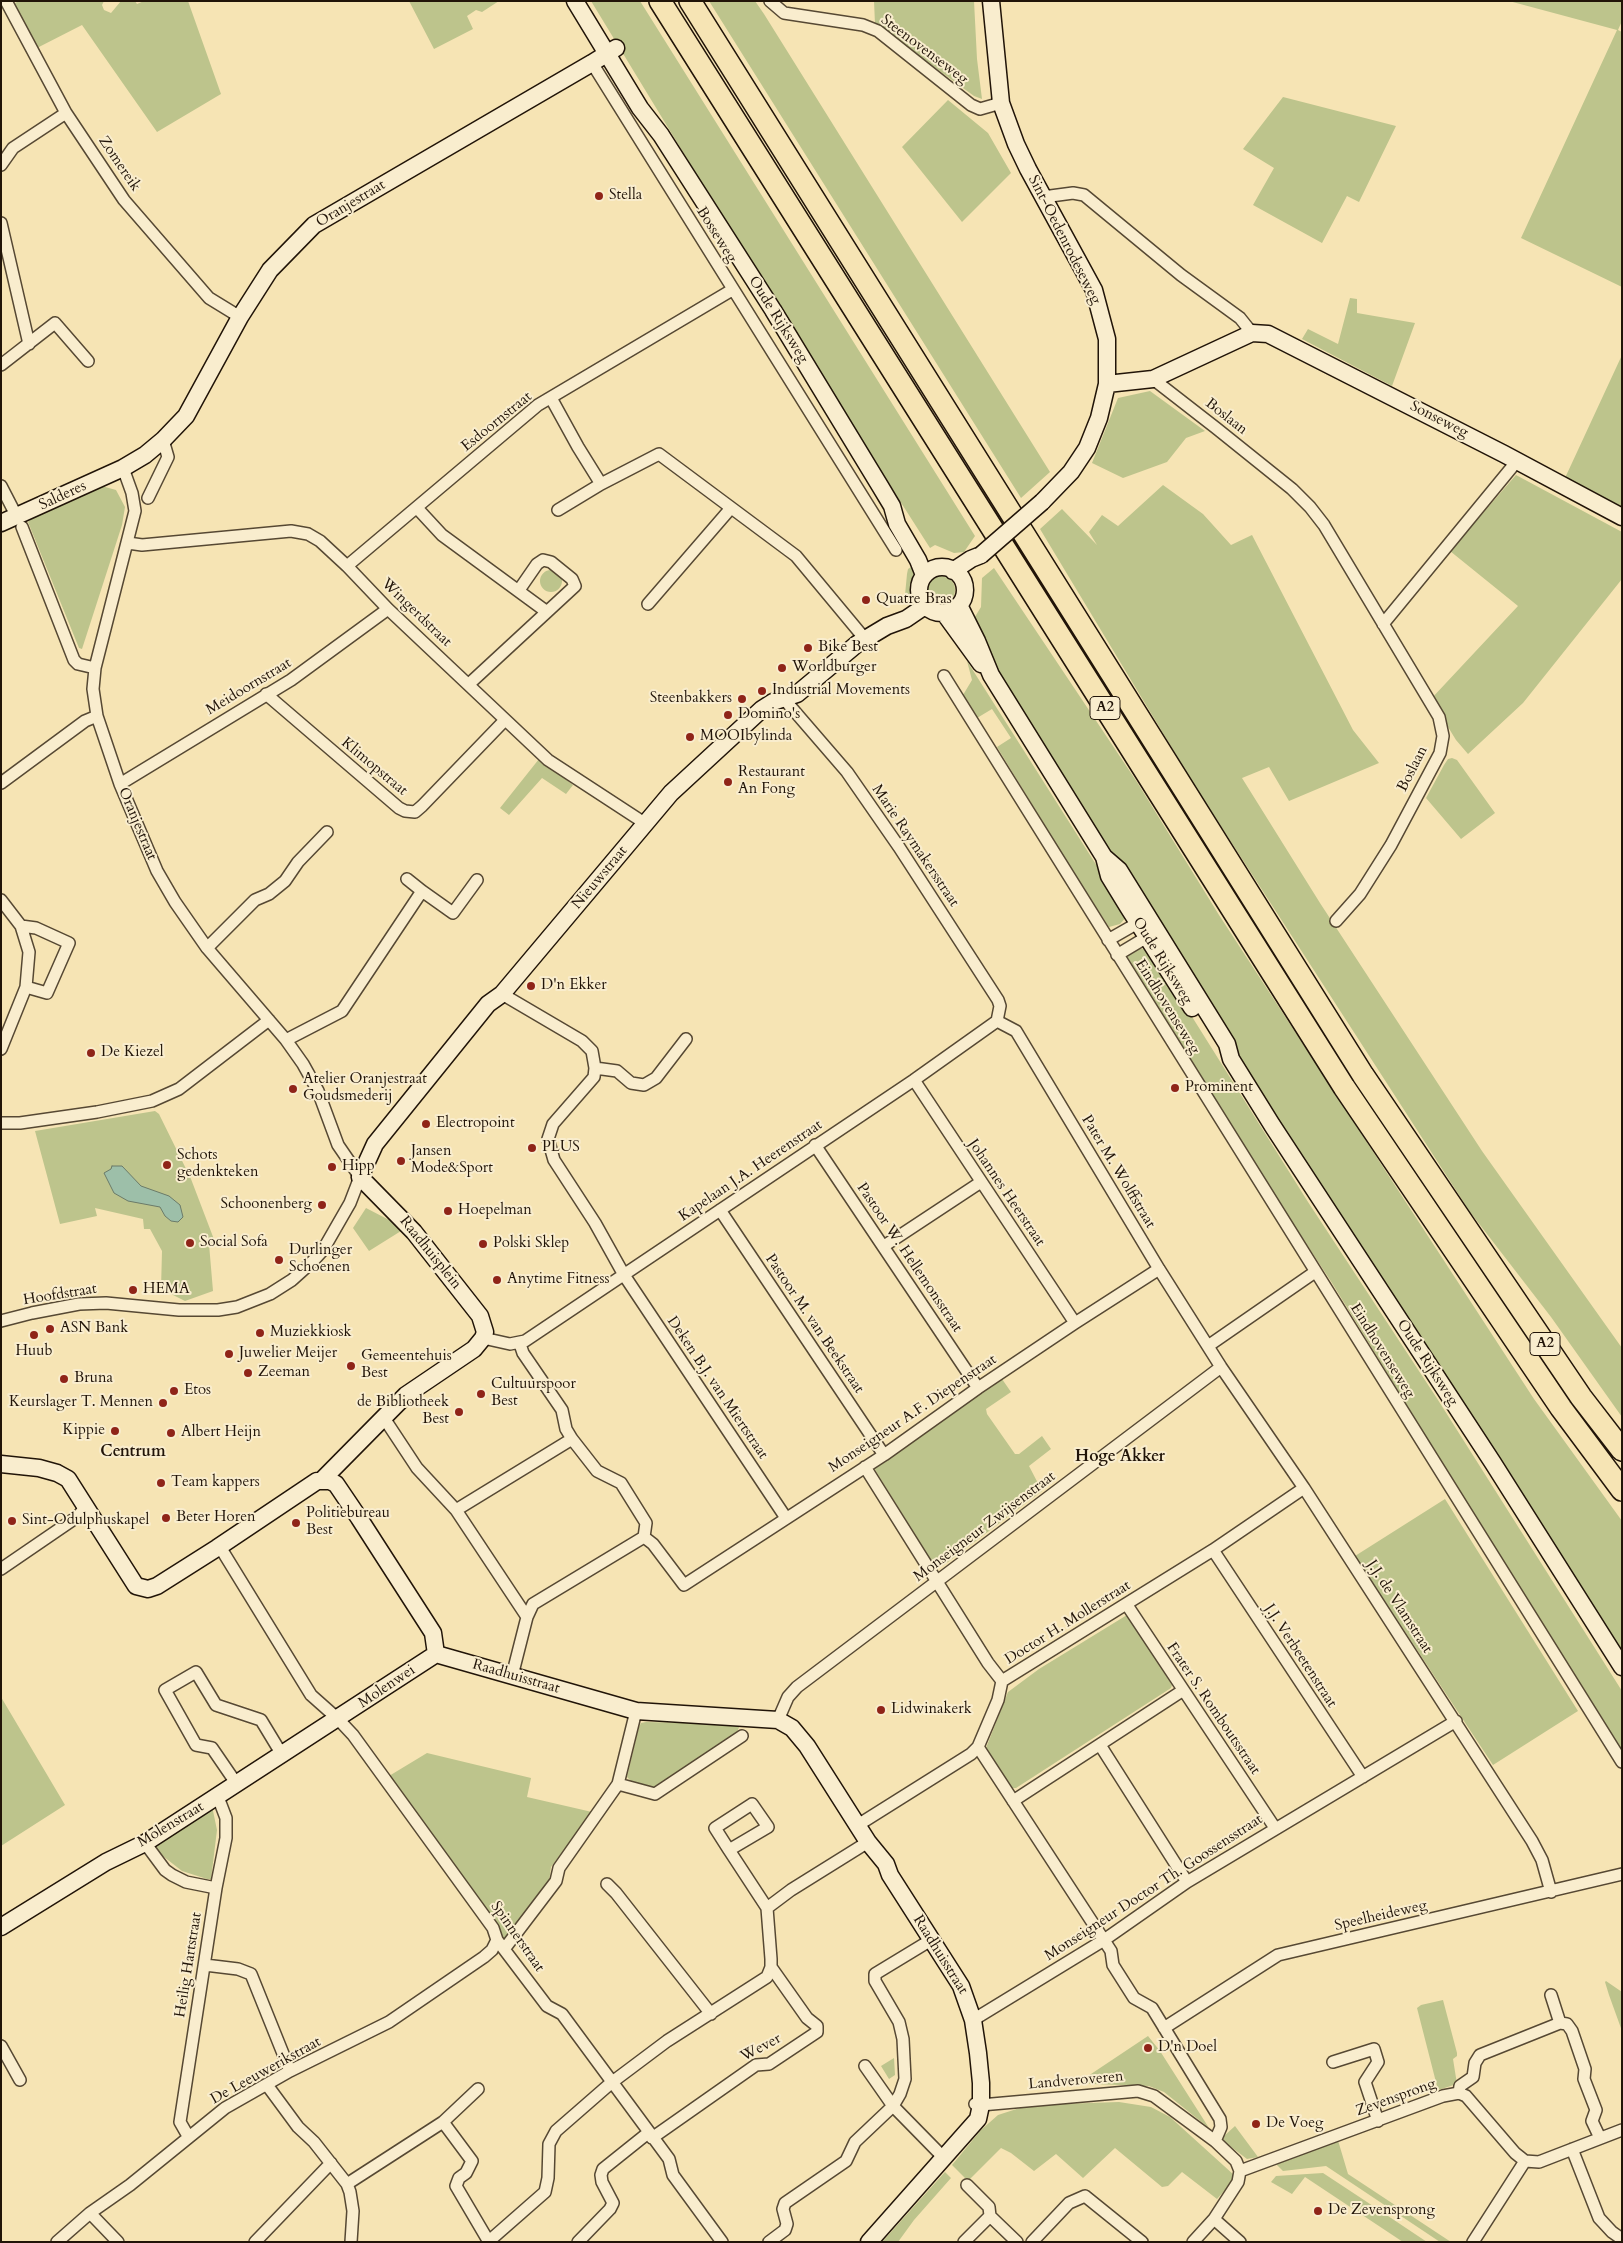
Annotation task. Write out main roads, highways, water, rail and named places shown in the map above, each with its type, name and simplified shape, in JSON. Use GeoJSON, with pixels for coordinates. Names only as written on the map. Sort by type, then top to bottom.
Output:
{"type":"FeatureCollection","features":[{"type":"Feature","properties":{"kind":"highway","name":"A2"},"geometry":{"type":"LineString","coordinates":[[660,1],[1344,1087],[1556,1400],[1622,1490]]}},
{"type":"Feature","properties":{"kind":"highway","name":"A2"},"geometry":{"type":"LineString","coordinates":[[690,1],[1363,1074],[1581,1398],[1622,1450]]}},
{"type":"Feature","properties":{"kind":"place","name":"Stella"},"geometry":{"type":"Point","coordinates":[599,196]}},
{"type":"Feature","properties":{"kind":"place","name":"Quatre Bras"},"geometry":{"type":"Point","coordinates":[866,600]}},
{"type":"Feature","properties":{"kind":"place","name":"Bike Best"},"geometry":{"type":"Point","coordinates":[808,648]}},
{"type":"Feature","properties":{"kind":"place","name":"Worldburger"},"geometry":{"type":"Point","coordinates":[782,668]}},
{"type":"Feature","properties":{"kind":"place","name":"Industrial Movements"},"geometry":{"type":"Point","coordinates":[762,691]}},
{"type":"Feature","properties":{"kind":"place","name":"Steenbakkers"},"geometry":{"type":"Point","coordinates":[742,699]}},
{"type":"Feature","properties":{"kind":"place","name":"Domino's"},"geometry":{"type":"Point","coordinates":[728,715]}},
{"type":"Feature","properties":{"kind":"place","name":"MOOIbylinda"},"geometry":{"type":"Point","coordinates":[690,737]}},
{"type":"Feature","properties":{"kind":"place","name":"Restaurant An Fong"},"geometry":{"type":"Point","coordinates":[728,782]}},
{"type":"Feature","properties":{"kind":"place","name":"D'n Ekker"},"geometry":{"type":"Point","coordinates":[531,986]}},
{"type":"Feature","properties":{"kind":"place","name":"De Kiezel"},"geometry":{"type":"Point","coordinates":[91,1053]}},
{"type":"Feature","properties":{"kind":"place","name":"Prominent"},"geometry":{"type":"Point","coordinates":[1175,1088]}},
{"type":"Feature","properties":{"kind":"place","name":"Atelier Oranjestraat Goudsmederij"},"geometry":{"type":"Point","coordinates":[293,1089]}},
{"type":"Feature","properties":{"kind":"place","name":"Electropoint"},"geometry":{"type":"Point","coordinates":[426,1124]}},
{"type":"Feature","properties":{"kind":"place","name":"PLUS"},"geometry":{"type":"Point","coordinates":[532,1148]}},
{"type":"Feature","properties":{"kind":"place","name":"Jansen Mode&Sport"},"geometry":{"type":"Point","coordinates":[401,1161]}},
{"type":"Feature","properties":{"kind":"place","name":"Schots gedenkteken"},"geometry":{"type":"Point","coordinates":[167,1165]}},
{"type":"Feature","properties":{"kind":"place","name":"Hipp"},"geometry":{"type":"Point","coordinates":[332,1167]}},
{"type":"Feature","properties":{"kind":"place","name":"Schoonenberg"},"geometry":{"type":"Point","coordinates":[322,1205]}},
{"type":"Feature","properties":{"kind":"place","name":"Hoepelman"},"geometry":{"type":"Point","coordinates":[448,1211]}},
{"type":"Feature","properties":{"kind":"place","name":"Social Sofa"},"geometry":{"type":"Point","coordinates":[190,1243]}},
{"type":"Feature","properties":{"kind":"place","name":"Polski Sklep"},"geometry":{"type":"Point","coordinates":[483,1244]}},
{"type":"Feature","properties":{"kind":"place","name":"Durlinger Schoenen"},"geometry":{"type":"Point","coordinates":[279,1260]}},
{"type":"Feature","properties":{"kind":"place","name":"Anytime Fitness"},"geometry":{"type":"Point","coordinates":[497,1280]}},
{"type":"Feature","properties":{"kind":"place","name":"HEMA"},"geometry":{"type":"Point","coordinates":[133,1290]}},
{"type":"Feature","properties":{"kind":"place","name":"ASN Bank"},"geometry":{"type":"Point","coordinates":[50,1329]}},
{"type":"Feature","properties":{"kind":"place","name":"Muziekkiosk"},"geometry":{"type":"Point","coordinates":[260,1333]}},
{"type":"Feature","properties":{"kind":"place","name":"Huub"},"geometry":{"type":"Point","coordinates":[34,1335]}},
{"type":"Feature","properties":{"kind":"place","name":"Juwelier Meijer"},"geometry":{"type":"Point","coordinates":[229,1354]}},
{"type":"Feature","properties":{"kind":"place","name":"Gemeentehuis Best"},"geometry":{"type":"Point","coordinates":[351,1366]}},
{"type":"Feature","properties":{"kind":"place","name":"Zeeman"},"geometry":{"type":"Point","coordinates":[248,1373]}},
{"type":"Feature","properties":{"kind":"place","name":"Bruna"},"geometry":{"type":"Point","coordinates":[64,1379]}},
{"type":"Feature","properties":{"kind":"place","name":"Etos"},"geometry":{"type":"Point","coordinates":[174,1391]}},
{"type":"Feature","properties":{"kind":"place","name":"Cultuurspoor Best"},"geometry":{"type":"Point","coordinates":[481,1394]}},
{"type":"Feature","properties":{"kind":"place","name":"Keurslager T. Mennen"},"geometry":{"type":"Point","coordinates":[163,1403]}},
{"type":"Feature","properties":{"kind":"place","name":"de Bibliotheek Best"},"geometry":{"type":"Point","coordinates":[459,1412]}},
{"type":"Feature","properties":{"kind":"place","name":"Kippie"},"geometry":{"type":"Point","coordinates":[115,1431]}},
{"type":"Feature","properties":{"kind":"place","name":"Albert Heijn"},"geometry":{"type":"Point","coordinates":[171,1433]}},
{"type":"Feature","properties":{"kind":"place","name":"Team kappers"},"geometry":{"type":"Point","coordinates":[161,1483]}},
{"type":"Feature","properties":{"kind":"place","name":"Beter Horen"},"geometry":{"type":"Point","coordinates":[166,1518]}},
{"type":"Feature","properties":{"kind":"place","name":"Sint-Odulphuskapel"},"geometry":{"type":"Point","coordinates":[12,1521]}},
{"type":"Feature","properties":{"kind":"place","name":"Politiebureau Best"},"geometry":{"type":"Point","coordinates":[296,1523]}},
{"type":"Feature","properties":{"kind":"place","name":"Lidwinakerk"},"geometry":{"type":"Point","coordinates":[881,1710]}},
{"type":"Feature","properties":{"kind":"place","name":"D'n Doel"},"geometry":{"type":"Point","coordinates":[1148,2048]}},
{"type":"Feature","properties":{"kind":"place","name":"De Voeg"},"geometry":{"type":"Point","coordinates":[1256,2124]}},
{"type":"Feature","properties":{"kind":"place","name":"De Zevensprong"},"geometry":{"type":"Point","coordinates":[1318,2211]}},
{"type":"Feature","properties":{"kind":"district","name":"Centrum"},"geometry":{"type":"Point","coordinates":[133,1452]}},
{"type":"Feature","properties":{"kind":"district","name":"Hoge Akker"},"geometry":{"type":"Point","coordinates":[1120,1457]}}]}
